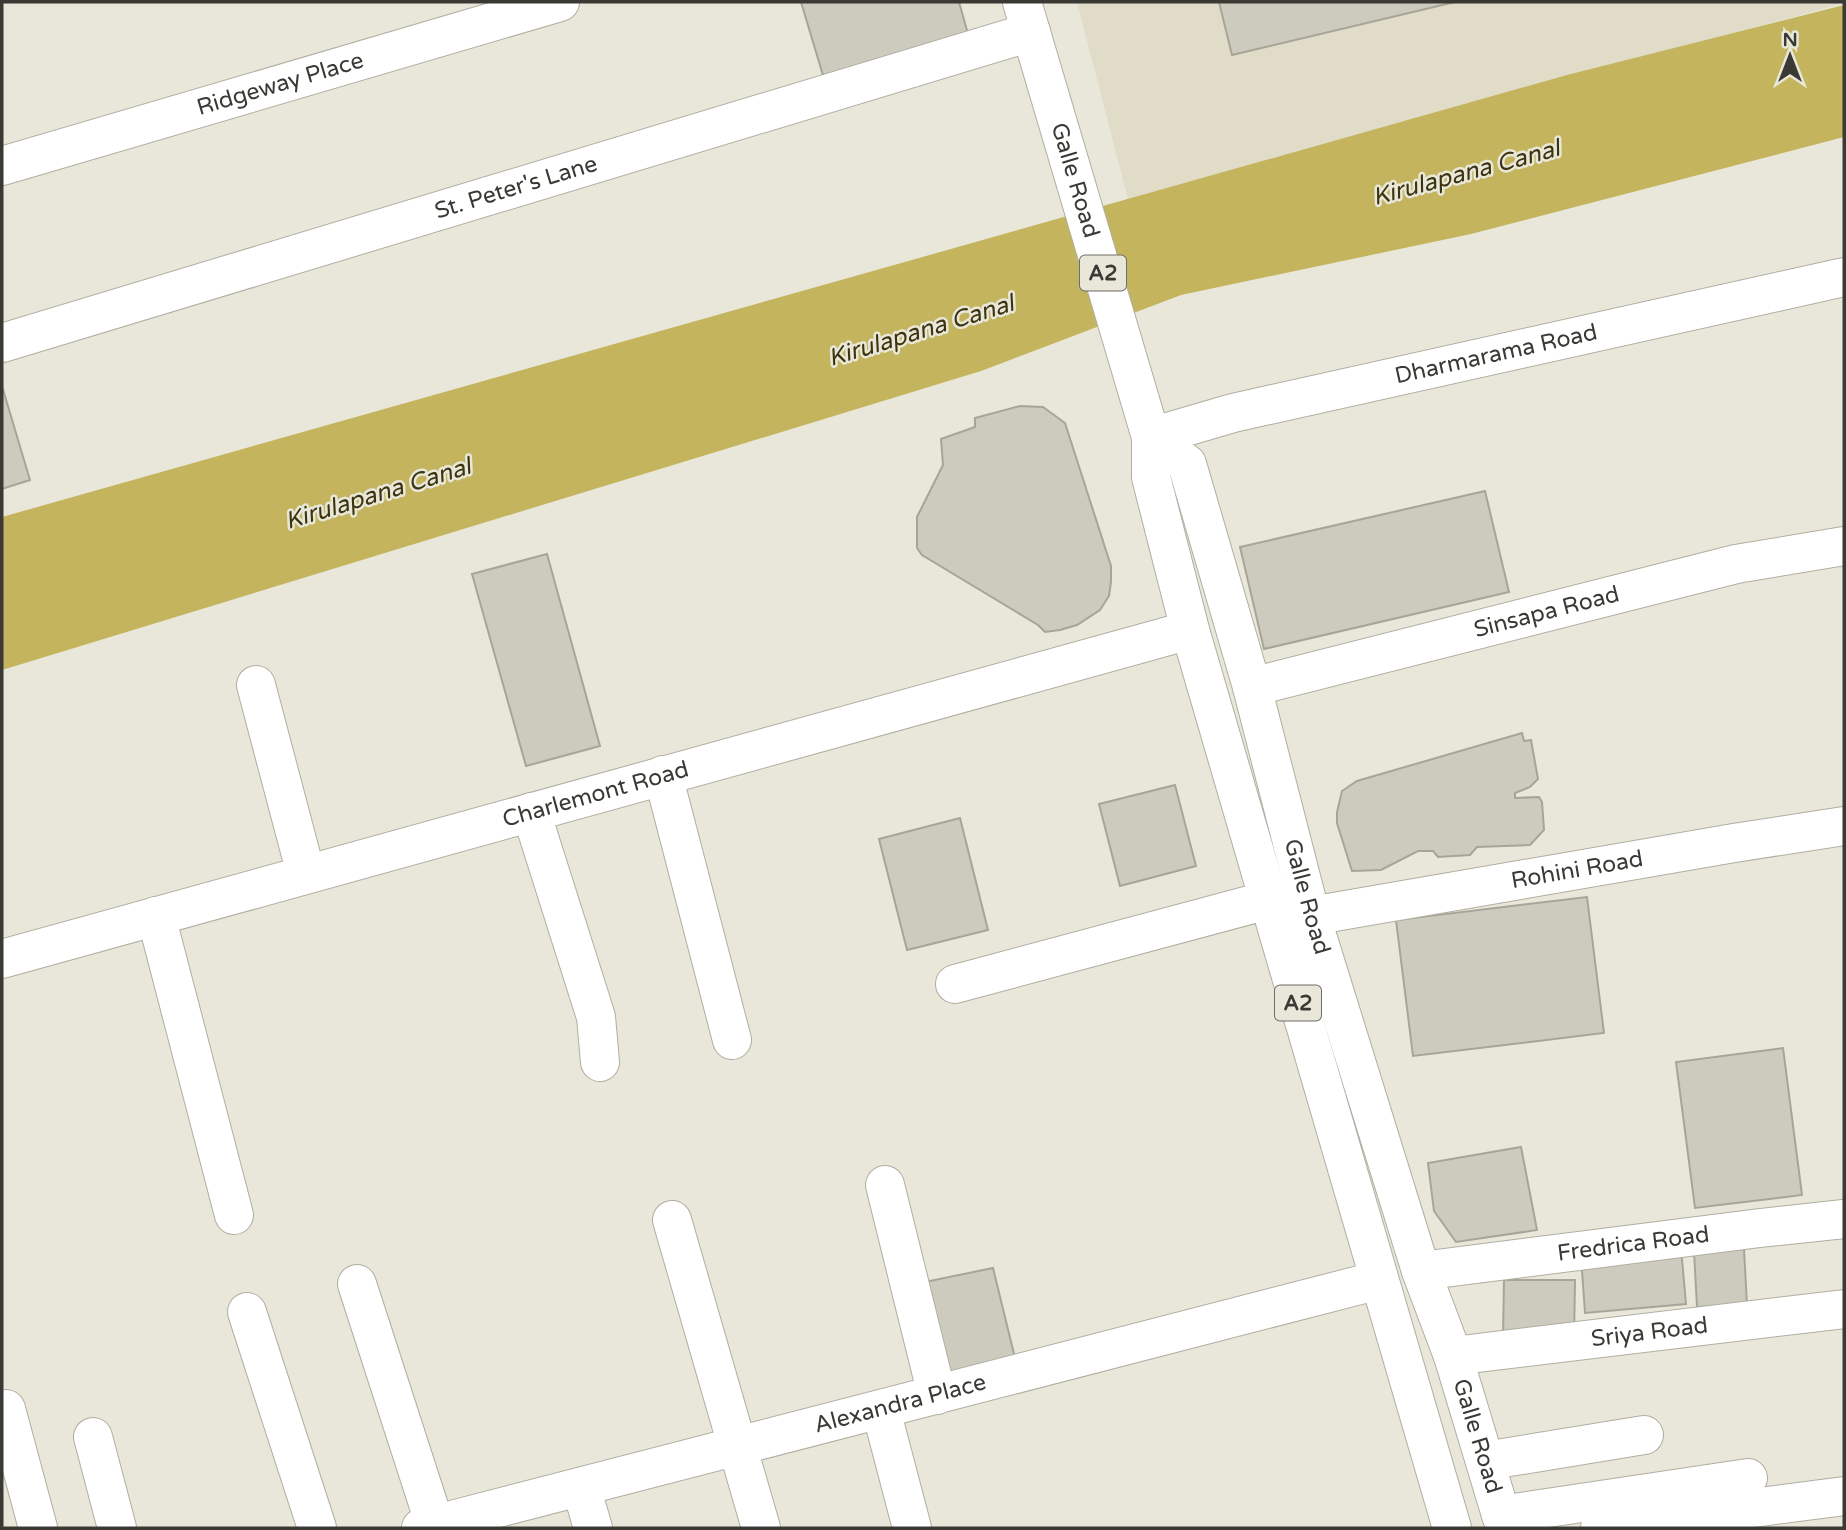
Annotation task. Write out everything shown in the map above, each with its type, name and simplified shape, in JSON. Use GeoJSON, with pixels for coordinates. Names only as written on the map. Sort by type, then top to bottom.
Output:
{"type":"FeatureCollection","features":[{"type":"Feature","properties":{"kind":"main road","name":"Ridgeway Place"},"geometry":{"type":"LineString","coordinates":[[2,166],[560,2]]}},
{"type":"Feature","properties":{"kind":"main road","name":"Galle Road"},"geometry":{"type":"LineString","coordinates":[[1026,17],[1151,437],[1151,477],[1190,630],[1452,1528]]}},
{"type":"Feature","properties":{"kind":"main road","name":"St. Peter's Lane"},"geometry":{"type":"LineString","coordinates":[[2,343],[1026,17]]}},
{"type":"Feature","properties":{"kind":"main road","name":"Dharmarama Road"},"geometry":{"type":"LineString","coordinates":[[1151,437],[1264,405],[1844,277]]}},
{"type":"Feature","properties":{"kind":"main road","name":"Galle Road"},"geometry":{"type":"LineString","coordinates":[[1151,437],[1187,464],[1252,687],[1311,916],[1421,1271],[1453,1356],[1504,1521]]}},
{"type":"Feature","properties":{"kind":"main road","name":"Sinsapa Road"},"geometry":{"type":"LineString","coordinates":[[1252,687],[1736,565],[1844,546]]}},
{"type":"Feature","properties":{"kind":"main road","name":"Charlemont Road"},"geometry":{"type":"LineString","coordinates":[[2,959],[1190,630]]}},
{"type":"Feature","properties":{"kind":"main road"},"geometry":{"type":"LineString","coordinates":[[256,685],[306,874]]}},
{"type":"Feature","properties":{"kind":"main road"},"geometry":{"type":"LineString","coordinates":[[663,775],[732,1040]]}},
{"type":"Feature","properties":{"kind":"main road"},"geometry":{"type":"LineString","coordinates":[[531,812],[596,1017],[600,1062]]}},
{"type":"Feature","properties":{"kind":"main road","name":"Rohini Road"},"geometry":{"type":"LineString","coordinates":[[1311,916],[1844,826]]}},
{"type":"Feature","properties":{"kind":"main road"},"geometry":{"type":"LineString","coordinates":[[955,984],[1268,900]]}},
{"type":"Feature","properties":{"kind":"main road"},"geometry":{"type":"LineString","coordinates":[[156,916],[234,1215]]}},
{"type":"Feature","properties":{"kind":"main road"},"geometry":{"type":"LineString","coordinates":[[1315,1060],[1351,1047]]}},
{"type":"Feature","properties":{"kind":"main road"},"geometry":{"type":"LineString","coordinates":[[885,1185],[937,1395]]}},
{"type":"Feature","properties":{"kind":"main road","name":"Fredrica Road"},"geometry":{"type":"LineString","coordinates":[[1421,1271],[1844,1219]]}},
{"type":"Feature","properties":{"kind":"main road"},"geometry":{"type":"LineString","coordinates":[[672,1220],[761,1528]]}},
{"type":"Feature","properties":{"kind":"main road","name":"Alexandra Place"},"geometry":{"type":"LineString","coordinates":[[428,1526],[484,1520],[581,1487],[1379,1280]]}},
{"type":"Feature","properties":{"kind":"main road"},"geometry":{"type":"LineString","coordinates":[[357,1284],[428,1526]]}},
{"type":"Feature","properties":{"kind":"main road","name":"Sriya Road"},"geometry":{"type":"LineString","coordinates":[[1453,1356],[1844,1309]]}},
{"type":"Feature","properties":{"kind":"main road"},"geometry":{"type":"LineString","coordinates":[[247,1312],[317,1528]]}},
{"type":"Feature","properties":{"kind":"main road"},"geometry":{"type":"LineString","coordinates":[[6,1409],[38,1528]]}},
{"type":"Feature","properties":{"kind":"main road"},"geometry":{"type":"LineString","coordinates":[[881,1410],[912,1528]]}},
{"type":"Feature","properties":{"kind":"main road"},"geometry":{"type":"LineString","coordinates":[[1485,1461],[1644,1435]]}},
{"type":"Feature","properties":{"kind":"main road"},"geometry":{"type":"LineString","coordinates":[[93,1437],[117,1528]]}},
{"type":"Feature","properties":{"kind":"main road"},"geometry":{"type":"LineString","coordinates":[[1504,1521],[1748,1478]]}},
{"type":"Feature","properties":{"kind":"main road"},"geometry":{"type":"LineString","coordinates":[[581,1487],[593,1528]]}},
{"type":"Feature","properties":{"kind":"main road"},"geometry":{"type":"LineString","coordinates":[[1600,1528],[1844,1496]]}},
{"type":"Feature","properties":{"kind":"shaded area"},"geometry":{"type":"Polygon","coordinates":[[[1077,2],[1844,2],[1844,3],[1128,199],[1077,2]]]}},
{"type":"Feature","properties":{"kind":"shaded area"},"geometry":{"type":"Polygon","coordinates":[[[1844,5],[1844,137],[1471,234],[1181,295],[981,371],[2,670],[2,517],[1567,75],[1844,5]]]}},
{"type":"Feature","properties":{"kind":"building"},"geometry":{"type":"Polygon","coordinates":[[[801,2],[959,2],[970,41],[825,82],[801,2]]]}},
{"type":"Feature","properties":{"kind":"building"},"geometry":{"type":"Polygon","coordinates":[[[1219,2],[1455,2],[1232,55],[1219,2]]]}},
{"type":"Feature","properties":{"kind":"building"},"geometry":{"type":"Polygon","coordinates":[[[2,386],[30,480],[2,489],[2,386]]]}},
{"type":"Feature","properties":{"kind":"building"},"geometry":{"type":"Polygon","coordinates":[[[1020,406],[1043,407],[1065,423],[1111,566],[1109,596],[1100,610],[1077,625],[1060,630],[1045,632],[1038,625],[922,555],[917,548],[917,517],[943,465],[941,439],[975,427],[975,418],[1020,406]]]}},
{"type":"Feature","properties":{"kind":"building"},"geometry":{"type":"Polygon","coordinates":[[[1485,491],[1509,592],[1264,649],[1240,547],[1485,491]]]}},
{"type":"Feature","properties":{"kind":"building"},"geometry":{"type":"Polygon","coordinates":[[[547,554],[600,746],[526,766],[472,574],[547,554]]]}},
{"type":"Feature","properties":{"kind":"building"},"geometry":{"type":"Polygon","coordinates":[[[1522,733],[1524,741],[1531,740],[1538,779],[1530,787],[1515,793],[1515,798],[1539,797],[1542,802],[1544,830],[1530,845],[1477,847],[1470,855],[1438,857],[1433,851],[1418,851],[1381,870],[1352,871],[1337,823],[1342,791],[1357,781],[1522,733]]]}},
{"type":"Feature","properties":{"kind":"building"},"geometry":{"type":"Polygon","coordinates":[[[1175,785],[1196,866],[1120,886],[1099,804],[1175,785]]]}},
{"type":"Feature","properties":{"kind":"building"},"geometry":{"type":"Polygon","coordinates":[[[960,818],[988,930],[907,950],[879,839],[960,818]]]}},
{"type":"Feature","properties":{"kind":"building"},"geometry":{"type":"Polygon","coordinates":[[[1587,897],[1604,1033],[1413,1056],[1396,920],[1587,897]]]}},
{"type":"Feature","properties":{"kind":"building"},"geometry":{"type":"Polygon","coordinates":[[[1783,1048],[1802,1195],[1695,1208],[1676,1062],[1783,1048]]]}},
{"type":"Feature","properties":{"kind":"building"},"geometry":{"type":"Polygon","coordinates":[[[1521,1147],[1537,1230],[1456,1242],[1434,1211],[1428,1163],[1521,1147]]]}},
{"type":"Feature","properties":{"kind":"building"},"geometry":{"type":"Polygon","coordinates":[[[1681,1248],[1686,1304],[1585,1313],[1581,1256],[1681,1248]]]}},
{"type":"Feature","properties":{"kind":"building"},"geometry":{"type":"Polygon","coordinates":[[[1744,1249],[1747,1305],[1697,1307],[1694,1251],[1744,1249]]]}},
{"type":"Feature","properties":{"kind":"building"},"geometry":{"type":"Polygon","coordinates":[[[993,1268],[1015,1358],[939,1377],[915,1284],[993,1268]]]}},
{"type":"Feature","properties":{"kind":"building"},"geometry":{"type":"Polygon","coordinates":[[[1504,1280],[1575,1280],[1574,1339],[1503,1338],[1504,1280]]]}},
{"type":"Feature","properties":{"kind":"water label","name":"Kirulapana Canal"},"geometry":{"type":"Point","coordinates":[1466,173]}},
{"type":"Feature","properties":{"kind":"water label","name":"Kirulapana Canal"},"geometry":{"type":"Point","coordinates":[921,331]}},
{"type":"Feature","properties":{"kind":"water label","name":"Kirulapana Canal"},"geometry":{"type":"Point","coordinates":[378,494]}}]}
